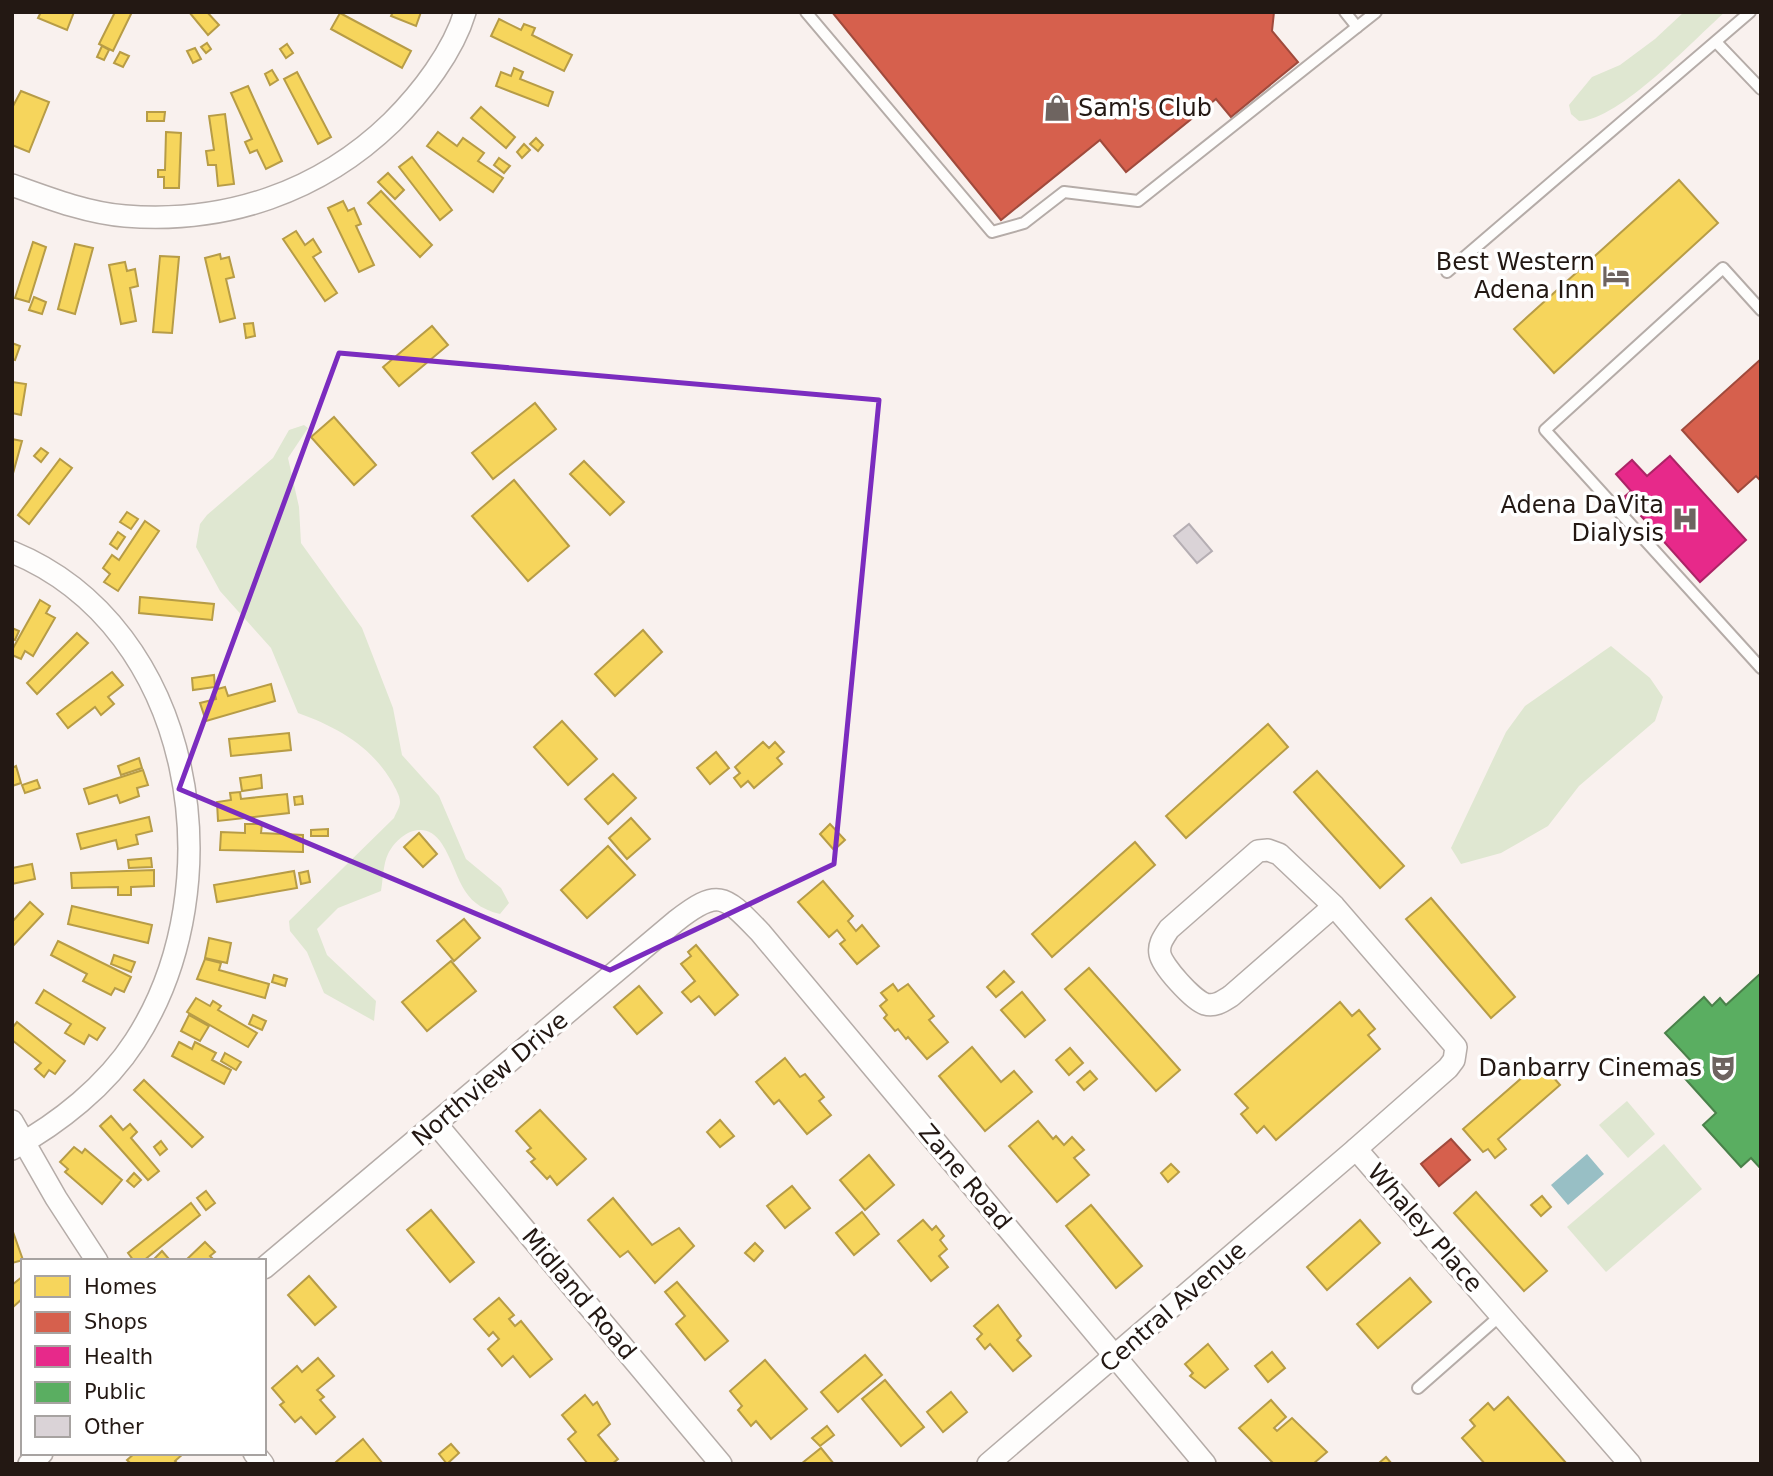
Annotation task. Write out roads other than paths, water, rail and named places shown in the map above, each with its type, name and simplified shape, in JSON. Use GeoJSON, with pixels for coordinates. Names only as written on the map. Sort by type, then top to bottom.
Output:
{"type":"FeatureCollection","features":[{"type":"Feature","properties":{"kind":"street"},"geometry":{"type":"LineString","coordinates":[[12,185],[63,203],[124,216],[184,215],[267,201],[339,167],[379,134],[413,101],[440,60],[465,12]]}},
{"type":"Feature","properties":{"kind":"street"},"geometry":{"type":"LineString","coordinates":[[12,552],[60,578],[96,605],[128,643],[155,692],[176,744],[188,830],[188,879],[183,921],[172,963],[157,1001],[134,1042],[105,1077],[70,1111],[18,1146]]}},
{"type":"Feature","properties":{"kind":"street","name":"Whaley Place"},"geometry":{"type":"LineString","coordinates":[[1334,906],[1231,996],[1218,1004],[1205,1004],[1193,996],[1163,964],[1160,942],[1169,929],[1258,851],[1268,850],[1279,855],[1334,906],[1456,1047],[1454,1060],[1448,1068],[1356,1149],[1630,1464]]}},
{"type":"Feature","properties":{"kind":"street","name":"Northview Drive"},"geometry":{"type":"LineString","coordinates":[[266,1266],[693,907],[719,897]]}},
{"type":"Feature","properties":{"kind":"street","name":"Zane Road"},"geometry":{"type":"LineString","coordinates":[[719,897],[729,901],[760,932],[1205,1464]]}},
{"type":"Feature","properties":{"kind":"street"},"geometry":{"type":"LineString","coordinates":[[12,1121],[18,1146],[96,1259]]}},
{"type":"Feature","properties":{"kind":"street","name":"Midland Road"},"geometry":{"type":"LineString","coordinates":[[437,1125],[721,1464]]}},
{"type":"Feature","properties":{"kind":"street","name":"Central Avenue"},"geometry":{"type":"LineString","coordinates":[[988,1464],[1356,1149]]}},
{"type":"Feature","properties":{"kind":"lane"},"geometry":{"type":"LineString","coordinates":[[806,12],[992,232],[1024,223],[1064,192],[1138,201],[1376,12]]}},
{"type":"Feature","properties":{"kind":"lane"},"geometry":{"type":"LineString","coordinates":[[1345,12],[1357,27]]}},
{"type":"Feature","properties":{"kind":"lane"},"geometry":{"type":"LineString","coordinates":[[1447,272],[1750,12]]}},
{"type":"Feature","properties":{"kind":"lane"},"geometry":{"type":"LineString","coordinates":[[1716,42],[1761,89]]}},
{"type":"Feature","properties":{"kind":"lane"},"geometry":{"type":"LineString","coordinates":[[1761,310],[1723,268],[1545,430],[1761,668]]}},
{"type":"Feature","properties":{"kind":"lane"},"geometry":{"type":"LineString","coordinates":[[1418,1388],[1501,1315]]}},
{"type":"Feature","properties":{"kind":"water"},"geometry":{"type":"Polygon","coordinates":[[[1587,1154],[1604,1174],[1568,1205],[1551,1185],[1587,1154]]]}},
{"type":"Feature","properties":{"kind":"place","name":"Sam's Club"},"geometry":{"type":"Point","coordinates":[1057,108]}},
{"type":"Feature","properties":{"kind":"place","name":"Best Western Adena Inn"},"geometry":{"type":"Point","coordinates":[1616,276]}},
{"type":"Feature","properties":{"kind":"place","name":"Adena DaVita Dialysis"},"geometry":{"type":"Point","coordinates":[1685,519]}},
{"type":"Feature","properties":{"kind":"place","name":"Danbarry Cinemas"},"geometry":{"type":"Point","coordinates":[1723,1068]}}]}
